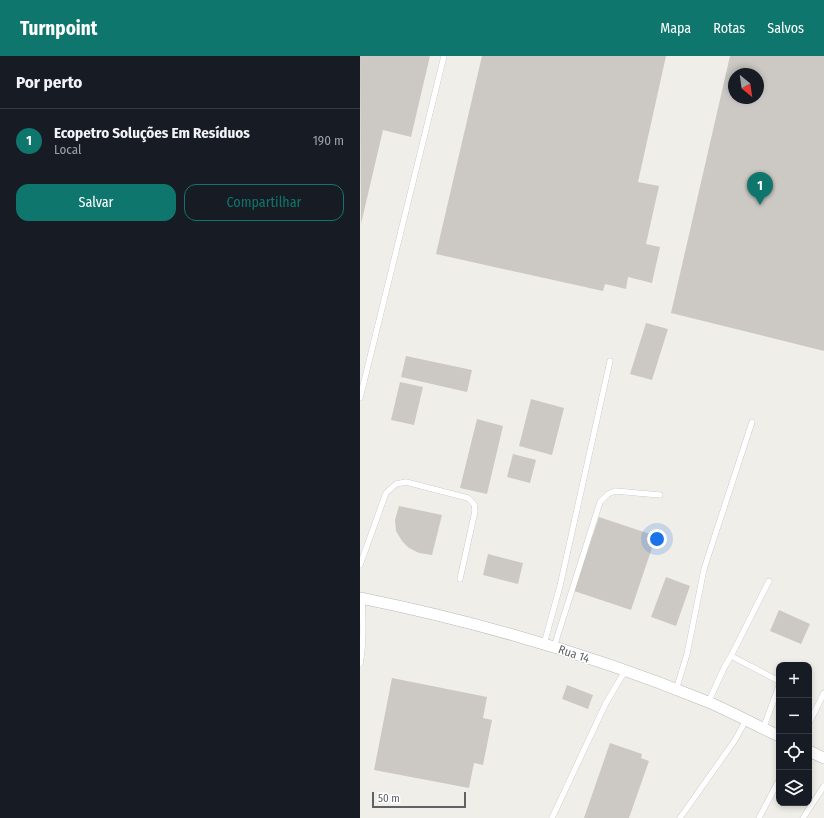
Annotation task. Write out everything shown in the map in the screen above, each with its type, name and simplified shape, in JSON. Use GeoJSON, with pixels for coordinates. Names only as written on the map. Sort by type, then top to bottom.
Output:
{"type":"FeatureCollection","features":[{"type":"Feature","properties":{"kind":"street","name":"Rua 14"},"geometry":{"type":"LineString","coordinates":[[361,598],[481,626],[625,671],[708,703],[776,735]]}},
{"type":"Feature","properties":{"kind":"street"},"geometry":{"type":"LineString","coordinates":[[812,752],[824,758]]}},
{"type":"Feature","properties":{"kind":"lane"},"geometry":{"type":"LineString","coordinates":[[360,398],[444,56]]}},
{"type":"Feature","properties":{"kind":"lane"},"geometry":{"type":"LineString","coordinates":[[549,646],[560,586],[610,361]]}},
{"type":"Feature","properties":{"kind":"lane"},"geometry":{"type":"LineString","coordinates":[[676,690],[687,654],[704,569],[752,422]]}},
{"type":"Feature","properties":{"kind":"lane"},"geometry":{"type":"LineString","coordinates":[[360,565],[386,493],[396,484],[406,482],[468,498],[474,504],[475,511],[460,579]]}},
{"type":"Feature","properties":{"kind":"lane"},"geometry":{"type":"LineString","coordinates":[[549,646],[600,502],[608,494],[615,491],[660,495]]}},
{"type":"Feature","properties":{"kind":"lane"},"geometry":{"type":"LineString","coordinates":[[708,703],[724,668],[769,581]]}},
{"type":"Feature","properties":{"kind":"lane"},"geometry":{"type":"LineString","coordinates":[[360,664],[364,625],[361,598]]}},
{"type":"Feature","properties":{"kind":"lane"},"geometry":{"type":"LineString","coordinates":[[731,656],[776,679]]}},
{"type":"Feature","properties":{"kind":"lane"},"geometry":{"type":"LineString","coordinates":[[552,818],[606,704],[625,671]]}},
{"type":"Feature","properties":{"kind":"lane"},"geometry":{"type":"LineString","coordinates":[[763,729],[776,694]]}},
{"type":"Feature","properties":{"kind":"lane"},"geometry":{"type":"LineString","coordinates":[[812,717],[824,694]]}},
{"type":"Feature","properties":{"kind":"lane"},"geometry":{"type":"LineString","coordinates":[[680,818],[735,740],[746,720]]}},
{"type":"Feature","properties":{"kind":"lane"},"geometry":{"type":"LineString","coordinates":[[759,818],[776,786]]}},
{"type":"Feature","properties":{"kind":"lane"},"geometry":{"type":"LineString","coordinates":[[803,818],[824,786]]}},
{"type":"Feature","properties":{"kind":"building"},"geometry":{"type":"Polygon","coordinates":[[[360,56],[430,56],[411,137],[383,130],[361,224],[360,56]]]}},
{"type":"Feature","properties":{"kind":"building"},"geometry":{"type":"Polygon","coordinates":[[[482,56],[666,56],[638,182],[659,186],[646,244],[660,247],[652,283],[628,277],[626,289],[605,284],[603,291],[436,254],[482,56]]]}},
{"type":"Feature","properties":{"kind":"building"},"geometry":{"type":"Polygon","coordinates":[[[730,56],[824,56],[824,351],[671,313],[730,56]]]}},
{"type":"Feature","properties":{"kind":"building"},"geometry":{"type":"Polygon","coordinates":[[[646,323],[668,329],[652,380],[630,374],[646,323]]]}},
{"type":"Feature","properties":{"kind":"building"},"geometry":{"type":"Polygon","coordinates":[[[406,356],[472,370],[467,392],[401,377],[406,356]]]}},
{"type":"Feature","properties":{"kind":"building"},"geometry":{"type":"Polygon","coordinates":[[[400,382],[423,387],[414,425],[391,420],[400,382]]]}},
{"type":"Feature","properties":{"kind":"building"},"geometry":{"type":"Polygon","coordinates":[[[531,399],[564,408],[552,455],[519,446],[531,399]]]}},
{"type":"Feature","properties":{"kind":"building"},"geometry":{"type":"Polygon","coordinates":[[[477,419],[503,426],[487,494],[460,488],[477,419]]]}},
{"type":"Feature","properties":{"kind":"building"},"geometry":{"type":"Polygon","coordinates":[[[513,454],[536,460],[530,483],[507,477],[513,454]]]}},
{"type":"Feature","properties":{"kind":"building"},"geometry":{"type":"Polygon","coordinates":[[[399,506],[442,515],[432,555],[419,553],[409,548],[402,541],[396,531],[395,520],[399,506]]]}},
{"type":"Feature","properties":{"kind":"building"},"geometry":{"type":"Polygon","coordinates":[[[599,517],[656,536],[631,610],[574,591],[599,517]]]}},
{"type":"Feature","properties":{"kind":"building"},"geometry":{"type":"Polygon","coordinates":[[[488,554],[523,563],[518,584],[483,575],[488,554]]]}},
{"type":"Feature","properties":{"kind":"building"},"geometry":{"type":"Polygon","coordinates":[[[666,577],[690,586],[676,626],[651,617],[666,577]]]}},
{"type":"Feature","properties":{"kind":"building"},"geometry":{"type":"Polygon","coordinates":[[[779,610],[810,624],[801,644],[770,631],[779,610]]]}},
{"type":"Feature","properties":{"kind":"building"},"geometry":{"type":"Polygon","coordinates":[[[392,678],[487,697],[483,718],[492,720],[483,765],[474,763],[469,788],[374,770],[392,678]]]}},
{"type":"Feature","properties":{"kind":"building"},"geometry":{"type":"Polygon","coordinates":[[[567,685],[593,695],[588,709],[562,699],[567,685]]]}},
{"type":"Feature","properties":{"kind":"building"},"geometry":{"type":"Polygon","coordinates":[[[610,743],[642,754],[641,758],[649,761],[629,818],[584,818],[610,743]]]}},
{"type":"Feature","properties":{"kind":"place","name":"Ecopetro Soluções Em Resíduos"},"geometry":{"type":"Point","coordinates":[760,205]}}]}
